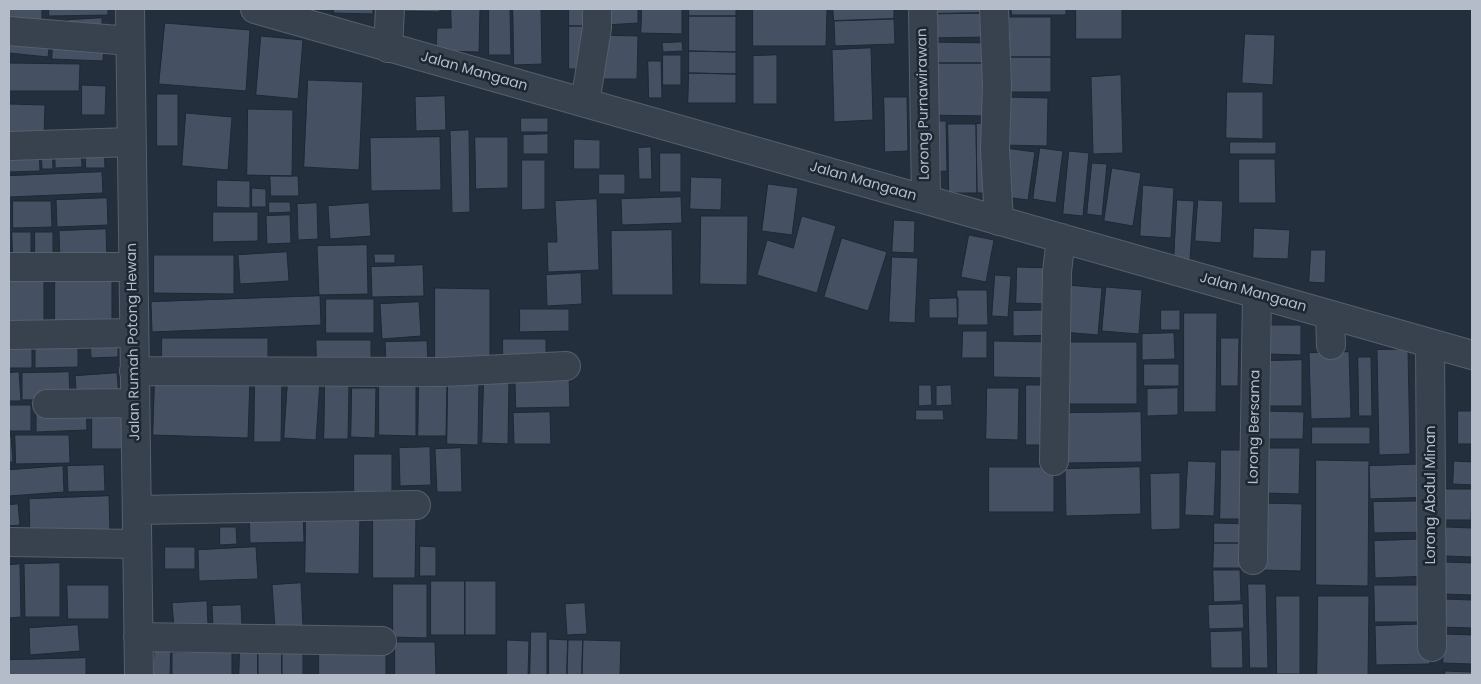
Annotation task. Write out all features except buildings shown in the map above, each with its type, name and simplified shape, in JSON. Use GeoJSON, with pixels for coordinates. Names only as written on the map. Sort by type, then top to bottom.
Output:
{"type":"FeatureCollection","features":[{"type":"Feature","properties":{"kind":"street","name":"Jalan Rumah Potong Hewan"},"geometry":{"type":"LineString","coordinates":[[130,9],[139,675]]}},
{"type":"Feature","properties":{"kind":"street","name":"Jalan Mangaan"},"geometry":{"type":"LineString","coordinates":[[255,9],[1472,355]]}},
{"type":"Feature","properties":{"kind":"street"},"geometry":{"type":"LineString","coordinates":[[388,48],[390,9]]}},
{"type":"Feature","properties":{"kind":"street"},"geometry":{"type":"LineString","coordinates":[[585,103],[597,28],[597,9]]}},
{"type":"Feature","properties":{"kind":"street","name":"Lorong Purnawirawan"},"geometry":{"type":"LineString","coordinates":[[923,9],[926,200]]}},
{"type":"Feature","properties":{"kind":"street"},"geometry":{"type":"LineString","coordinates":[[994,9],[995,149],[999,221]]}},
{"type":"Feature","properties":{"kind":"street"},"geometry":{"type":"LineString","coordinates":[[9,31],[130,41]]}},
{"type":"Feature","properties":{"kind":"street"},"geometry":{"type":"LineString","coordinates":[[9,146],[131,142]]}},
{"type":"Feature","properties":{"kind":"street"},"geometry":{"type":"LineString","coordinates":[[1054,461],[1058,272],[1061,238]]}},
{"type":"Feature","properties":{"kind":"street"},"geometry":{"type":"LineString","coordinates":[[9,267],[133,267]]}},
{"type":"Feature","properties":{"kind":"street","name":"Lorong Bersama"},"geometry":{"type":"LineString","coordinates":[[1252,560],[1257,294]]}},
{"type":"Feature","properties":{"kind":"street"},"geometry":{"type":"LineString","coordinates":[[1330,315],[1330,345]]}},
{"type":"Feature","properties":{"kind":"street"},"geometry":{"type":"LineString","coordinates":[[9,335],[134,333]]}},
{"type":"Feature","properties":{"kind":"street","name":"Lorong Abdul Minan"},"geometry":{"type":"LineString","coordinates":[[1430,343],[1432,648]]}},
{"type":"Feature","properties":{"kind":"street"},"geometry":{"type":"LineString","coordinates":[[134,371],[443,372],[566,366]]}},
{"type":"Feature","properties":{"kind":"street"},"geometry":{"type":"LineString","coordinates":[[47,404],[135,403]]}},
{"type":"Feature","properties":{"kind":"street"},"geometry":{"type":"LineString","coordinates":[[136,510],[416,505]]}},
{"type":"Feature","properties":{"kind":"street"},"geometry":{"type":"LineString","coordinates":[[9,542],[137,544]]}},
{"type":"Feature","properties":{"kind":"street"},"geometry":{"type":"LineString","coordinates":[[138,637],[382,640]]}}]}
